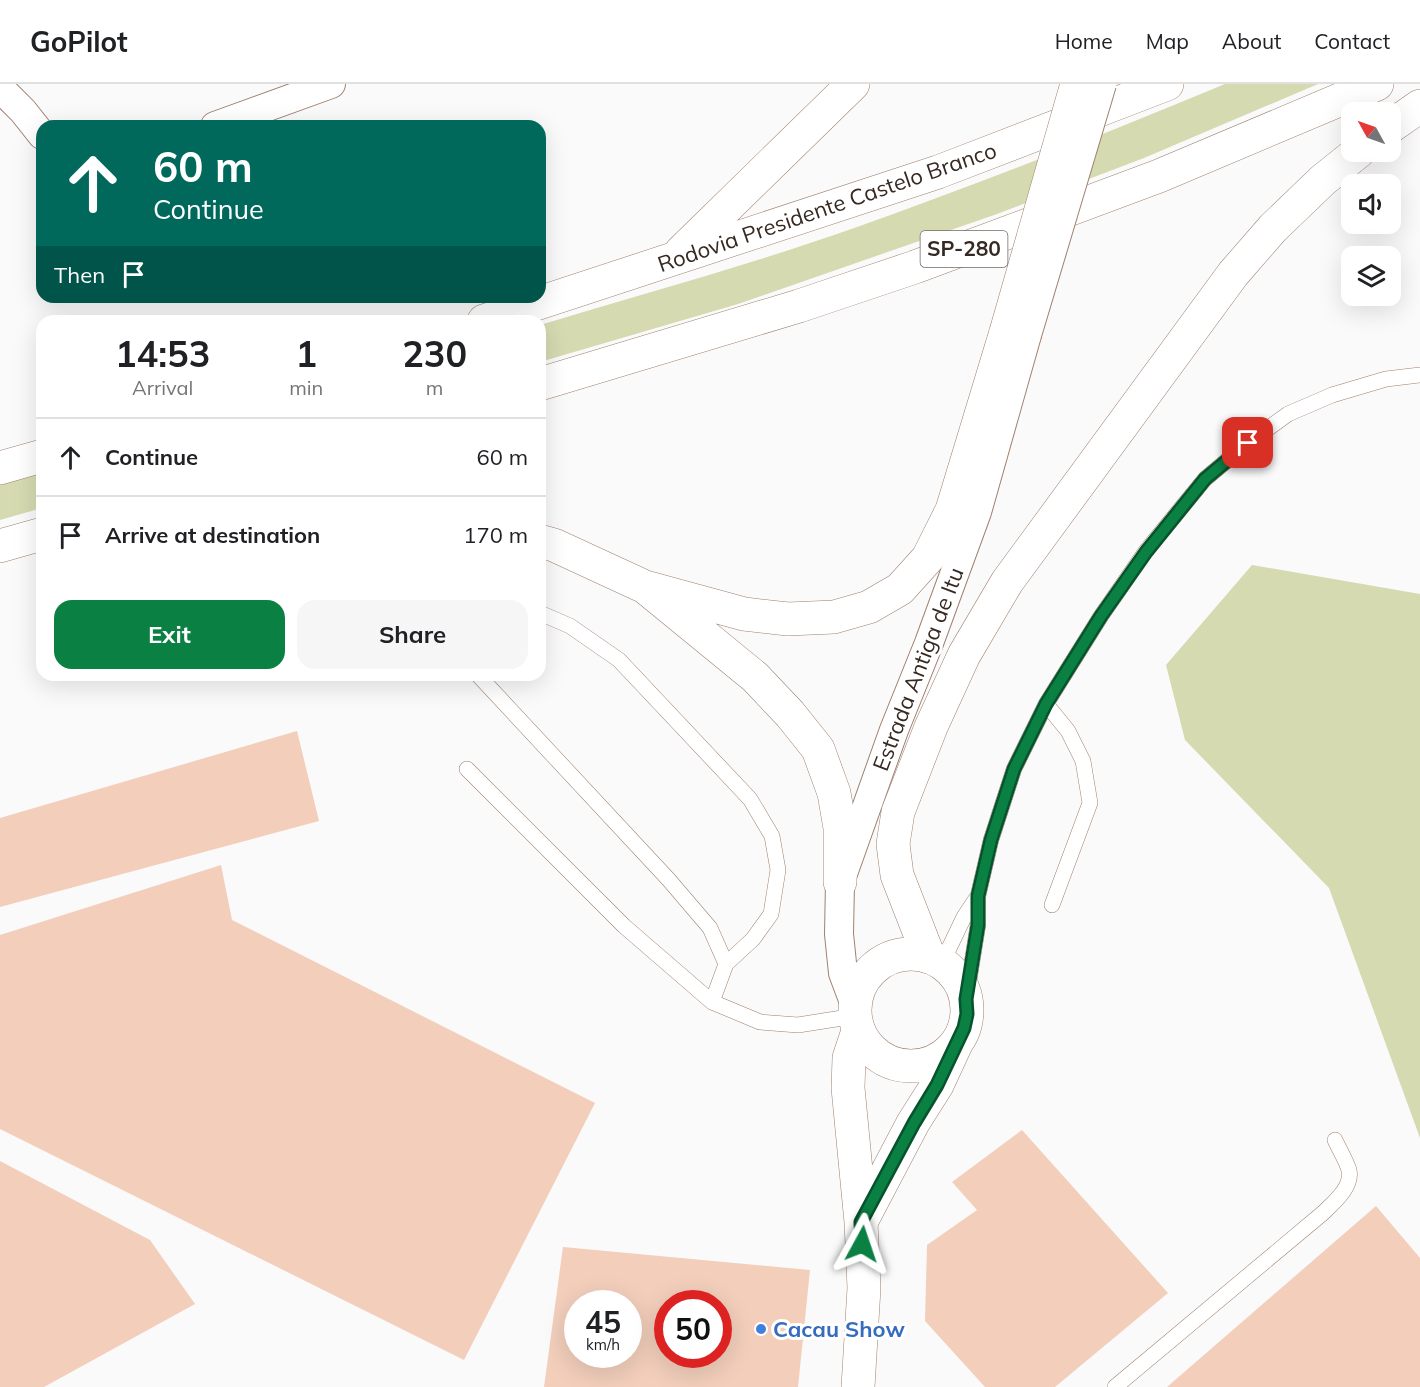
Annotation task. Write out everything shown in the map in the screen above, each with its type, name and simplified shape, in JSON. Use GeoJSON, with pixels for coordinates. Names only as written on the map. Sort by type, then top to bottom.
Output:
{"type":"FeatureCollection","features":[{"type":"Feature","properties":{"kind":"main road"},"geometry":{"type":"LineString","coordinates":[[675,259],[854,84]]}},
{"type":"Feature","properties":{"kind":"main road"},"geometry":{"type":"LineString","coordinates":[[546,543],[645,587],[744,614],[788,619],[834,617],[869,607],[900,589],[928,558],[952,510],[1017,333],[1077,84]]}},
{"type":"Feature","properties":{"kind":"main road","name":"Rodovia Presidente Castelo Branco"},"geometry":{"type":"LineString","coordinates":[[546,301],[938,172],[1167,84]]}},
{"type":"Feature","properties":{"kind":"main road","name":"SP-280"},"geometry":{"type":"LineString","coordinates":[[546,382],[799,306],[915,267],[1159,176],[1377,84]]}},
{"type":"Feature","properties":{"kind":"main road"},"geometry":{"type":"LineString","coordinates":[[1401,119],[1420,106]]}},
{"type":"Feature","properties":{"kind":"main road"},"geometry":{"type":"LineString","coordinates":[[861,1222],[908,1133],[937,1085],[964,1028],[967,1014],[966,999],[958,979],[936,960],[897,875],[893,844],[898,812],[931,727],[964,655],[1007,582],[1233,274],[1281,220],[1346,162]]}},
{"type":"Feature","properties":{"kind":"main road","name":"Rodovia Presidente Castelo Branco"},"geometry":{"type":"LineString","coordinates":[[502,315],[539,303]]}},
{"type":"Feature","properties":{"kind":"main road"},"geometry":{"type":"LineString","coordinates":[[0,468],[36,458]]}},
{"type":"Feature","properties":{"kind":"main road"},"geometry":{"type":"LineString","coordinates":[[0,546],[36,536]]}},
{"type":"Feature","properties":{"kind":"main road"},"geometry":{"type":"LineString","coordinates":[[645,587],[755,677],[790,714],[818,749],[834,793],[840,828],[840,882]]}},
{"type":"Feature","properties":{"kind":"main road"},"geometry":{"type":"LineString","coordinates":[[858,1387],[864,1288],[861,1222],[848,1088],[849,1058],[858,991],[874,967],[887,959],[915,954],[936,960]]}},
{"type":"Feature","properties":{"kind":"main road"},"geometry":{"type":"LineString","coordinates":[[856,1017],[867,1045],[887,1061],[900,1065],[919,1065],[938,1059],[957,1041]]}},
{"type":"Feature","properties":{"kind":"street"},"geometry":{"type":"LineString","coordinates":[[232,120],[331,84]]}},
{"type":"Feature","properties":{"kind":"street","name":"Estrada Antiga de Itu"},"geometry":{"type":"LineString","coordinates":[[856,1017],[843,973],[839,934],[840,882],[894,730],[977,512],[1017,333],[1102,84]]}},
{"type":"Feature","properties":{"kind":"street"},"geometry":{"type":"LineString","coordinates":[[0,88],[36,128]]}},
{"type":"Feature","properties":{"kind":"lane"},"geometry":{"type":"LineString","coordinates":[[966,999],[978,925],[978,896],[991,840],[1014,769],[1046,704],[1101,616],[1146,552],[1205,479],[1248,443],[1288,414],[1332,395],[1386,379],[1420,375]]}},
{"type":"Feature","properties":{"kind":"lane"},"geometry":{"type":"LineString","coordinates":[[546,616],[570,626],[619,660],[750,799],[772,836],[778,870],[771,914],[753,939],[726,964],[712,1002]]}},
{"type":"Feature","properties":{"kind":"lane"},"geometry":{"type":"LineString","coordinates":[[484,681],[710,928],[726,964]]}},
{"type":"Feature","properties":{"kind":"lane"},"geometry":{"type":"LineString","coordinates":[[1046,704],[1068,731],[1083,761],[1090,803],[1052,905]]}},
{"type":"Feature","properties":{"kind":"lane"},"geometry":{"type":"LineString","coordinates":[[467,770],[624,926],[712,1002],[760,1022],[798,1025],[856,1017]]}},
{"type":"Feature","properties":{"kind":"lane"},"geometry":{"type":"LineString","coordinates":[[936,960],[978,896]]}},
{"type":"Feature","properties":{"kind":"lane"},"geometry":{"type":"LineString","coordinates":[[1115,1387],[1323,1214],[1336,1200],[1346,1188],[1350,1173],[1335,1140]]}},
{"type":"Feature","properties":{"kind":"green space"},"geometry":{"type":"Polygon","coordinates":[[[1225,84],[1318,84],[1144,158],[997,214],[738,304],[546,360],[546,323],[818,241],[1133,122],[1225,84]]]}},
{"type":"Feature","properties":{"kind":"green space"},"geometry":{"type":"Polygon","coordinates":[[[36,475],[36,510],[0,520],[0,485],[36,475]]]}},
{"type":"Feature","properties":{"kind":"green space"},"geometry":{"type":"Polygon","coordinates":[[[1252,565],[1420,594],[1420,1138],[1329,888],[1185,740],[1166,665],[1252,565]]]}},
{"type":"Feature","properties":{"kind":"building"},"geometry":{"type":"Polygon","coordinates":[[[297,731],[319,821],[0,907],[0,818],[297,731]]]}},
{"type":"Feature","properties":{"kind":"building"},"geometry":{"type":"Polygon","coordinates":[[[221,865],[232,920],[595,1103],[464,1360],[0,1129],[0,935],[221,865]]]}},
{"type":"Feature","properties":{"kind":"building"},"geometry":{"type":"Polygon","coordinates":[[[1022,1130],[1168,1293],[1055,1387],[985,1387],[925,1321],[927,1245],[977,1210],[952,1182],[1022,1130]]]}},
{"type":"Feature","properties":{"kind":"building"},"geometry":{"type":"Polygon","coordinates":[[[0,1161],[150,1240],[195,1304],[44,1387],[0,1387],[0,1161]]]}},
{"type":"Feature","properties":{"kind":"building"},"geometry":{"type":"Polygon","coordinates":[[[1376,1206],[1420,1258],[1420,1387],[1167,1387],[1376,1206]]]}},
{"type":"Feature","properties":{"kind":"building","name":"Cacau Show"},"geometry":{"type":"Polygon","coordinates":[[[563,1247],[810,1270],[798,1387],[544,1387],[563,1247]]]}},
{"type":"Feature","properties":{"kind":"place","name":"Cacau Show"},"geometry":{"type":"Point","coordinates":[761,1329]}},
{"type":"Feature","properties":{"kind":"route"},"geometry":{"type":"LineString","coordinates":[[862,1244],[861,1222],[891,1164],[937,1085],[964,1028],[967,1014],[966,999],[978,925],[978,896],[991,840],[1014,769],[1046,704],[1101,616],[1146,552],[1205,479],[1248,443]]}}]}
